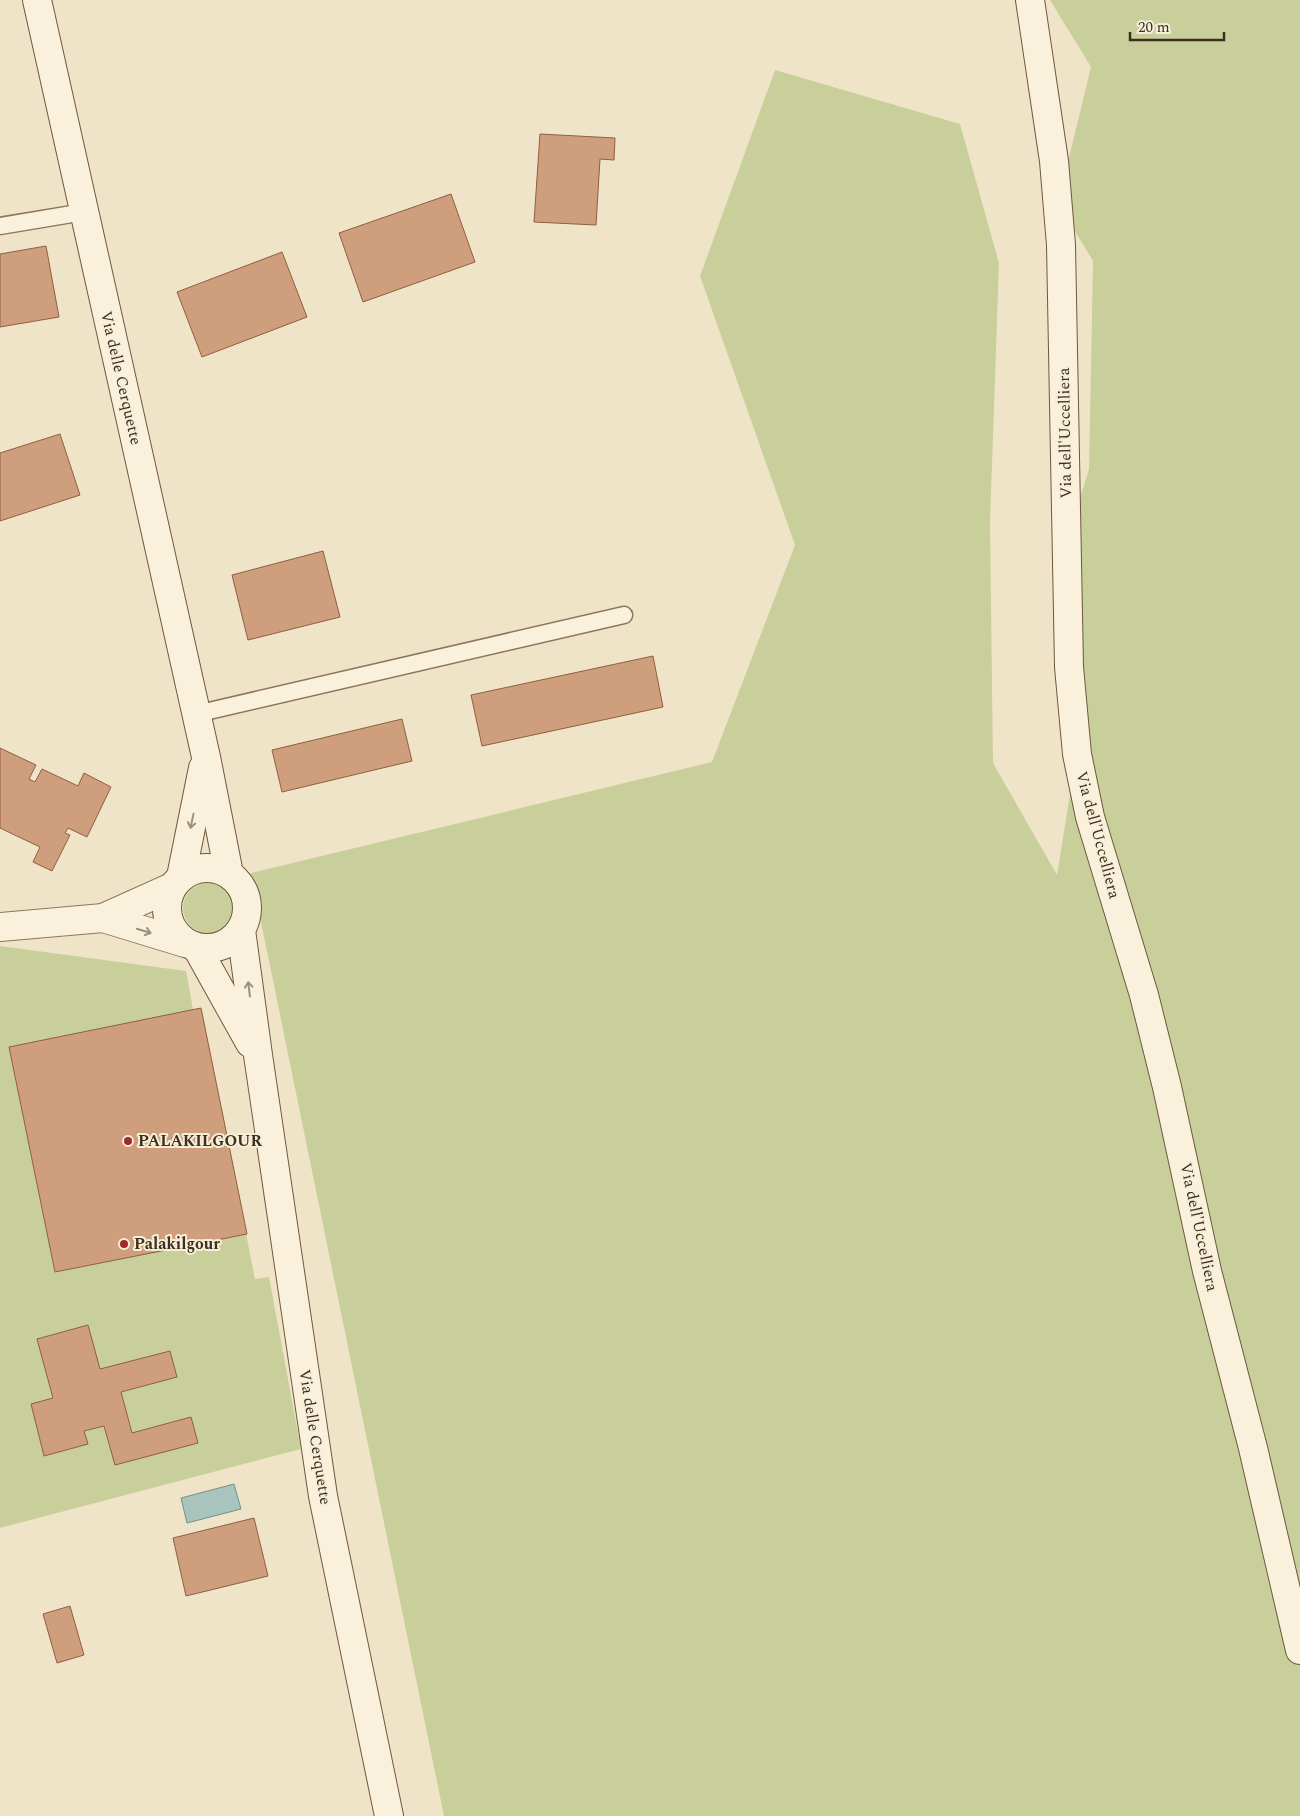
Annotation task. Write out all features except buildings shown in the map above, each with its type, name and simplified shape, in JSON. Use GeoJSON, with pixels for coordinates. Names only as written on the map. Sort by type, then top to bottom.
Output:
{"type":"FeatureCollection","features":[{"type":"Feature","properties":{"kind":"street","name":"Via delle Cerquette"},"geometry":{"type":"LineString","coordinates":[[37,0],[206,756],[228,874]]}},
{"type":"Feature","properties":{"kind":"street","name":"Via dell'Uccelliera"},"geometry":{"type":"LineString","coordinates":[[1030,0],[1054,161],[1061,245],[1069,667],[1077,754],[1090,817],[1144,995],[1167,1087],[1207,1271],[1254,1448],[1300,1650]]}},
{"type":"Feature","properties":{"kind":"street","name":"Via delle Cerquette"},"geometry":{"type":"LineString","coordinates":[[176,882],[206,756]]}},
{"type":"Feature","properties":{"kind":"street"},"geometry":{"type":"LineString","coordinates":[[0,927],[103,918],[176,882],[192,871],[204,868],[216,869],[228,874],[238,882],[245,893],[247,912],[241,930],[233,940],[222,946],[210,949],[191,946],[103,918]]}},
{"type":"Feature","properties":{"kind":"street"},"geometry":{"type":"LineString","coordinates":[[176,882],[167,899],[166,911],[175,934],[191,946]]}},
{"type":"Feature","properties":{"kind":"street","name":"Via delle Cerquette"},"geometry":{"type":"LineString","coordinates":[[241,930],[323,1496],[389,1816]]}},
{"type":"Feature","properties":{"kind":"street","name":"Via delle Cerquette"},"geometry":{"type":"LineString","coordinates":[[191,946],[258,1055]]}},
{"type":"Feature","properties":{"kind":"lane"},"geometry":{"type":"LineString","coordinates":[[0,226],[84,212]]}},
{"type":"Feature","properties":{"kind":"lane"},"geometry":{"type":"LineString","coordinates":[[196,714],[624,615]]}},
{"type":"Feature","properties":{"kind":"green space"},"geometry":{"type":"Polygon","coordinates":[[[1050,0],[1300,0],[1300,1816],[444,1816],[251,873],[712,762],[795,545],[700,276],[775,70],[960,124],[999,263],[990,523],[993,763],[1057,875],[1085,702],[1066,543],[1089,469],[1093,261],[1058,203],[1091,67],[1050,0]]]}},
{"type":"Feature","properties":{"kind":"green space"},"geometry":{"type":"Polygon","coordinates":[[[208,883],[218,885],[226,890],[231,898],[233,908],[231,918],[226,926],[218,931],[208,933],[198,931],[190,926],[185,918],[183,908],[185,898],[190,890],[198,885],[208,883]]]}},
{"type":"Feature","properties":{"kind":"green space","name":"Palakilgour"},"geometry":{"type":"Polygon","coordinates":[[[0,946],[186,971],[193,1009],[201,1008],[255,1279],[269,1277],[301,1449],[0,1528],[0,946]]]}},
{"type":"Feature","properties":{"kind":"water"},"geometry":{"type":"Polygon","coordinates":[[[234,1484],[241,1509],[187,1523],[181,1498],[234,1484]]]}},
{"type":"Feature","properties":{"kind":"place","name":"PALAKILGOUR"},"geometry":{"type":"Point","coordinates":[128,1141]}},
{"type":"Feature","properties":{"kind":"place","name":"Palakilgour"},"geometry":{"type":"Point","coordinates":[124,1244]}}]}
